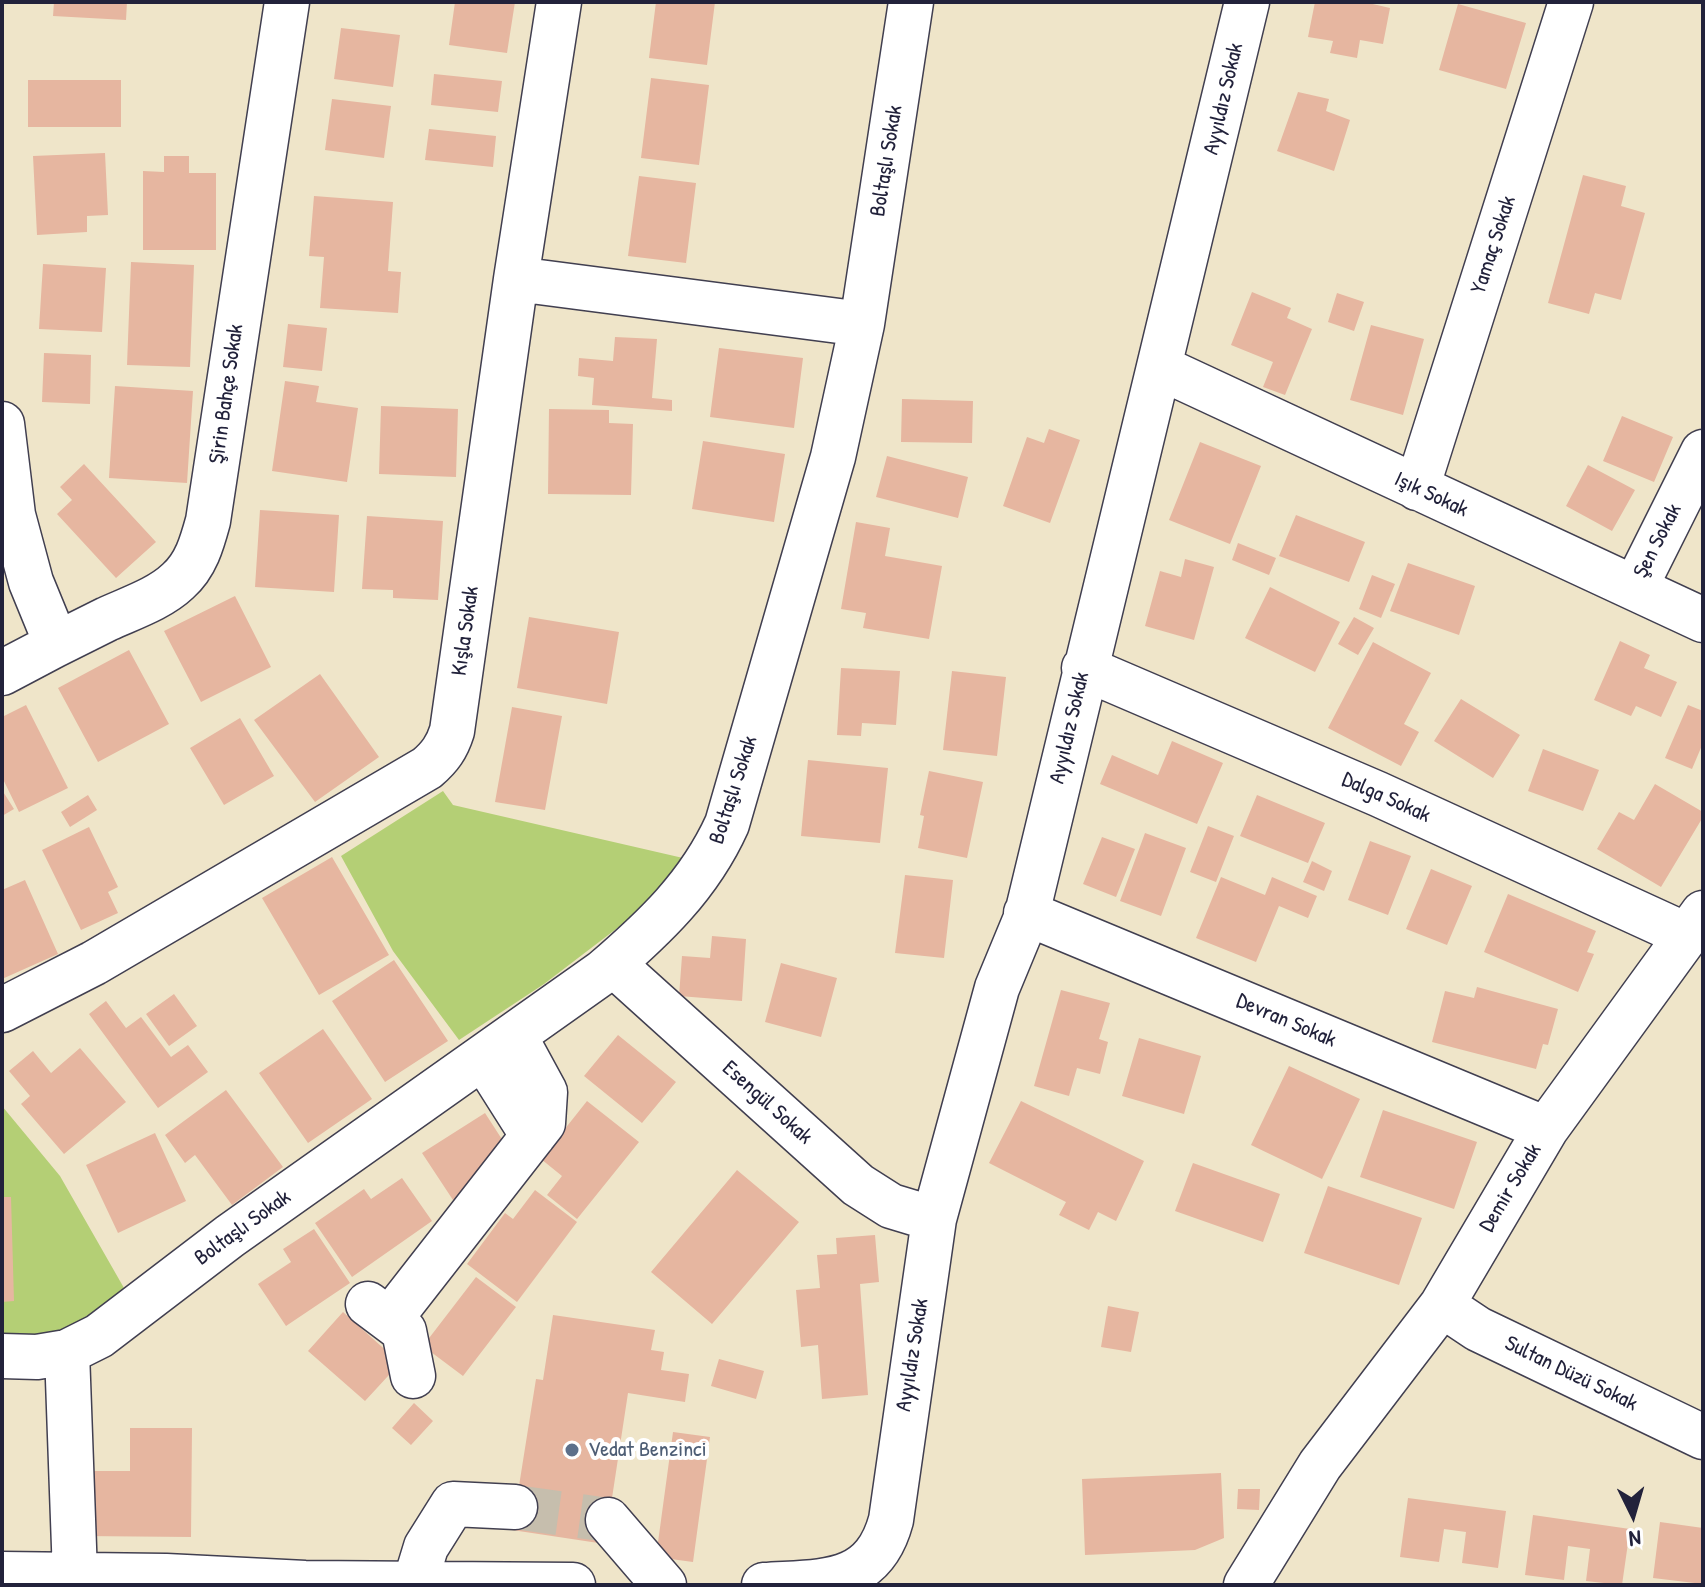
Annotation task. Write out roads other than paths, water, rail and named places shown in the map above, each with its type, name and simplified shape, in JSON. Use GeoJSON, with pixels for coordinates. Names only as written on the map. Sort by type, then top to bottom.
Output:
{"type":"FeatureCollection","features":[{"type":"Feature","properties":{"kind":"street","name":"Şirin Bahçe Sokak"},"geometry":{"type":"LineString","coordinates":[[2,673],[56,643],[162,593],[179,581],[192,565],[202,543],[208,521],[287,2]]}},
{"type":"Feature","properties":{"kind":"street","name":"Kışla Sokak"},"geometry":{"type":"LineString","coordinates":[[2,1010],[106,956],[427,768],[439,758],[452,731],[559,2]]}},
{"type":"Feature","properties":{"kind":"street","name":"Boltaşlı Sokak"},"geometry":{"type":"LineString","coordinates":[[2,1356],[37,1357],[67,1352],[99,1336],[230,1236],[613,964],[649,931],[706,866],[727,824],[833,457],[862,324],[911,2]]}},
{"type":"Feature","properties":{"kind":"street","name":"Ayyıldız Sokak"},"geometry":{"type":"LineString","coordinates":[[764,1585],[834,1580],[868,1566],[885,1543],[891,1520],[898,1454],[934,1219],[997,988],[1026,913],[1084,668],[1161,368],[1247,2]]}},
{"type":"Feature","properties":{"kind":"street","name":"Yamaç Sokak"},"geometry":{"type":"LineString","coordinates":[[1417,488],[1571,2]]}},
{"type":"Feature","properties":{"kind":"street"},"geometry":{"type":"LineString","coordinates":[[516,279],[862,324]]}},
{"type":"Feature","properties":{"kind":"street","name":"Işık Sokak"},"geometry":{"type":"LineString","coordinates":[[1161,368],[1703,620]]}},
{"type":"Feature","properties":{"kind":"street"},"geometry":{"type":"LineString","coordinates":[[2,424],[13,515],[31,582],[56,643]]}},
{"type":"Feature","properties":{"kind":"street","name":"Şen Sokak"},"geometry":{"type":"LineString","coordinates":[[1635,588],[1703,452]]}},
{"type":"Feature","properties":{"kind":"street","name":"Dalga Sokak"},"geometry":{"type":"LineString","coordinates":[[1084,668],[1378,794],[1694,924]]}},
{"type":"Feature","properties":{"kind":"street","name":"Devran Sokak"},"geometry":{"type":"LineString","coordinates":[[1026,913],[1546,1129]]}},
{"type":"Feature","properties":{"kind":"street","name":"Demir Sokak"},"geometry":{"type":"LineString","coordinates":[[1246,1585],[1320,1465],[1442,1305],[1546,1129],[1694,924]]}},
{"type":"Feature","properties":{"kind":"street","name":"Esengül Sokak"},"geometry":{"type":"LineString","coordinates":[[613,964],[858,1185],[891,1206],[934,1219]]}},
{"type":"Feature","properties":{"kind":"street"},"geometry":{"type":"LineString","coordinates":[[413,1376],[404,1331],[378,1311],[533,1136],[499,1046]]}},
{"type":"Feature","properties":{"kind":"street","name":"Sultan Düzü Sokak"},"geometry":{"type":"LineString","coordinates":[[1442,1305],[1478,1329],[1703,1437]]}},
{"type":"Feature","properties":{"kind":"street"},"geometry":{"type":"LineString","coordinates":[[67,1352],[75,1575]]}},
{"type":"Feature","properties":{"kind":"street"},"geometry":{"type":"LineString","coordinates":[[415,1583],[426,1547],[453,1504],[515,1507]]}},
{"type":"Feature","properties":{"kind":"street"},"geometry":{"type":"LineString","coordinates":[[608,1520],[664,1585]]}},
{"type":"Feature","properties":{"kind":"street"},"geometry":{"type":"LineString","coordinates":[[2,1574],[166,1576],[305,1583],[573,1585]]}},
{"type":"Feature","properties":{"kind":"tunnel"},"geometry":{"type":"LineString","coordinates":[[515,1507],[608,1520]]}},
{"type":"Feature","properties":{"kind":"place","name":"Vedat Benzinci"},"geometry":{"type":"Point","coordinates":[572,1450]}}]}
